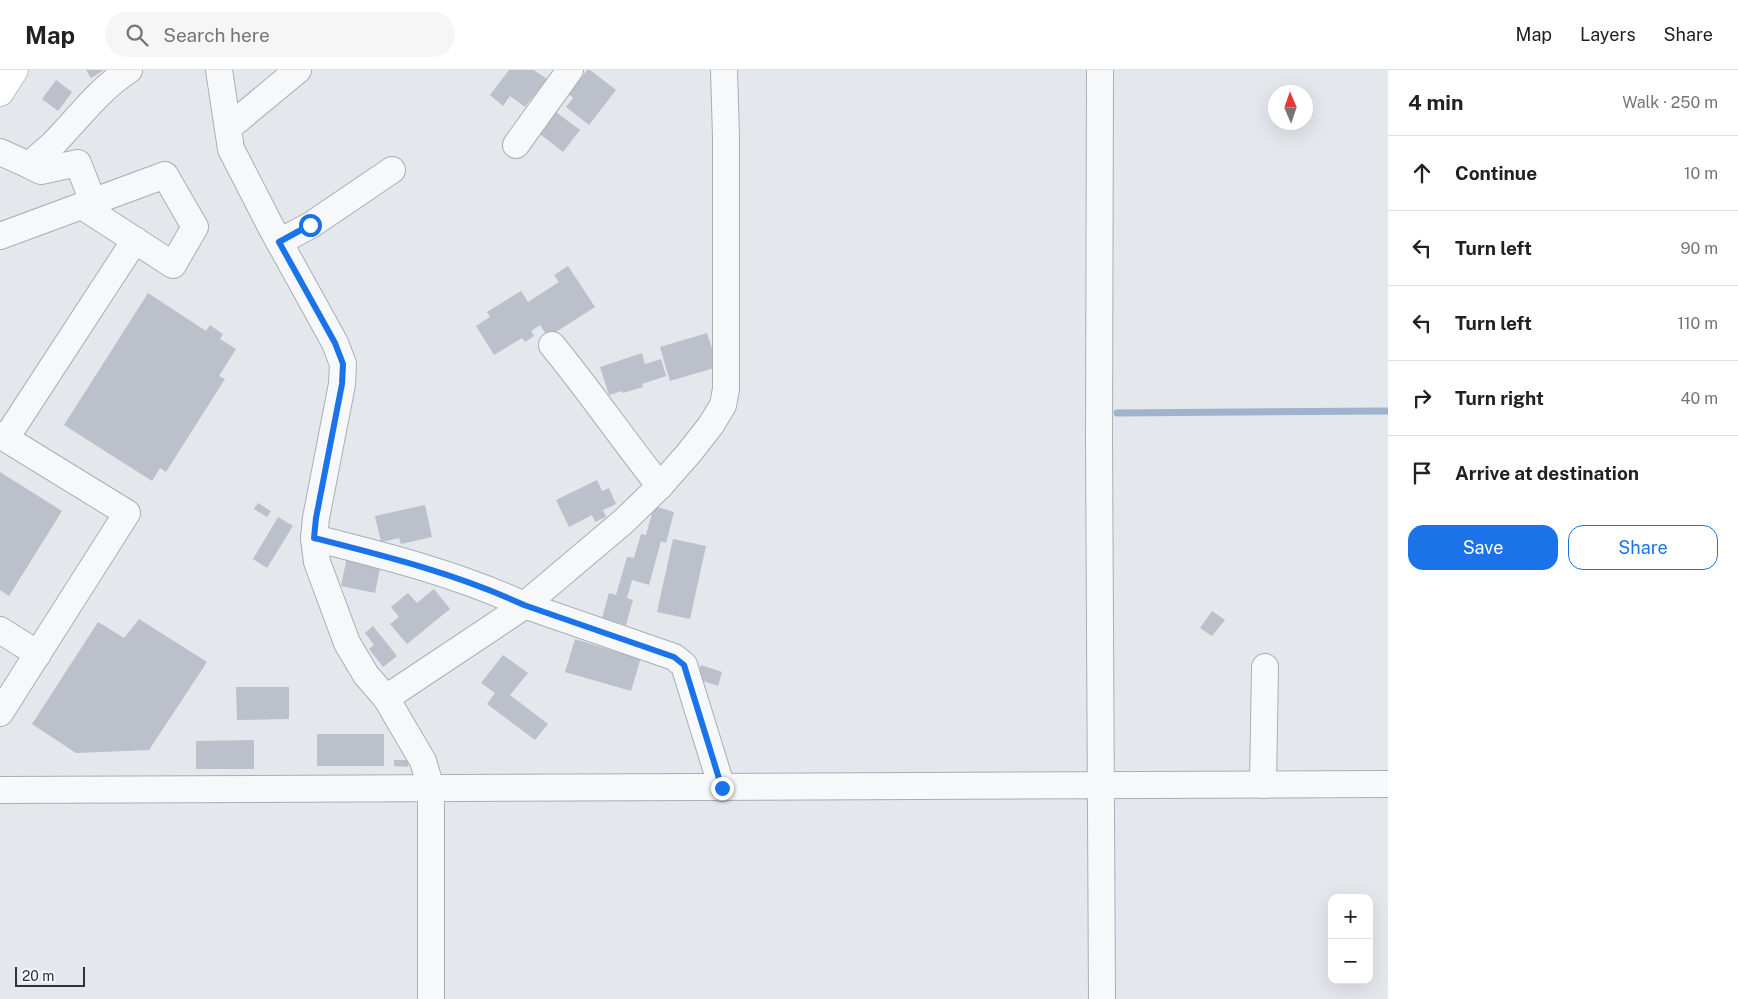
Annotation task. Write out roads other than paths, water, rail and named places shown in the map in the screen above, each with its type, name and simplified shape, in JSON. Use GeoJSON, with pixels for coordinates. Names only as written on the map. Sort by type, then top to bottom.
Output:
{"type":"FeatureCollection","features":[{"type":"Feature","properties":{"kind":"highway"},"geometry":{"type":"LineString","coordinates":[[0,92],[14,70]]}},
{"type":"Feature","properties":{"kind":"street"},"geometry":{"type":"LineString","coordinates":[[29,165],[53,144],[94,98],[129,70]]}},
{"type":"Feature","properties":{"kind":"street"},"geometry":{"type":"LineString","coordinates":[[220,70],[231,149],[279,242],[335,343],[343,364],[342,384],[316,518],[314,538],[317,562],[348,643],[366,675],[386,698],[423,761],[431,788],[432,999]]}},
{"type":"Feature","properties":{"kind":"street"},"geometry":{"type":"LineString","coordinates":[[228,128],[298,70]]}},
{"type":"Feature","properties":{"kind":"street"},"geometry":{"type":"LineString","coordinates":[[516,145],[570,70]]}},
{"type":"Feature","properties":{"kind":"street"},"geometry":{"type":"LineString","coordinates":[[386,698],[524,605],[624,521],[660,486],[689,453],[711,425],[723,404],[726,389],[726,137],[724,70]]}},
{"type":"Feature","properties":{"kind":"street"},"geometry":{"type":"LineString","coordinates":[[1100,70],[1102,999]]}},
{"type":"Feature","properties":{"kind":"street"},"geometry":{"type":"LineString","coordinates":[[0,152],[41,171],[78,163],[88,204],[135,240],[173,265],[195,227],[165,175],[88,204],[0,236]]}},
{"type":"Feature","properties":{"kind":"street"},"geometry":{"type":"LineString","coordinates":[[279,242],[310,225],[392,170]]}},
{"type":"Feature","properties":{"kind":"street"},"geometry":{"type":"LineString","coordinates":[[0,712],[128,513],[3,436],[135,240]]}},
{"type":"Feature","properties":{"kind":"street"},"geometry":{"type":"LineString","coordinates":[[552,345],[582,381],[660,486]]}},
{"type":"Feature","properties":{"kind":"street"},"geometry":{"type":"LineString","coordinates":[[314,538],[446,574],[524,605],[674,657],[684,665],[722,788]]}},
{"type":"Feature","properties":{"kind":"street"},"geometry":{"type":"LineString","coordinates":[[0,630],[38,654]]}},
{"type":"Feature","properties":{"kind":"street"},"geometry":{"type":"LineString","coordinates":[[1263,785],[1265,667]]}},
{"type":"Feature","properties":{"kind":"street"},"geometry":{"type":"LineString","coordinates":[[0,790],[1388,784]]}},
{"type":"Feature","properties":{"kind":"waterway"},"geometry":{"type":"LineString","coordinates":[[1117,413],[1388,411]]}}]}
